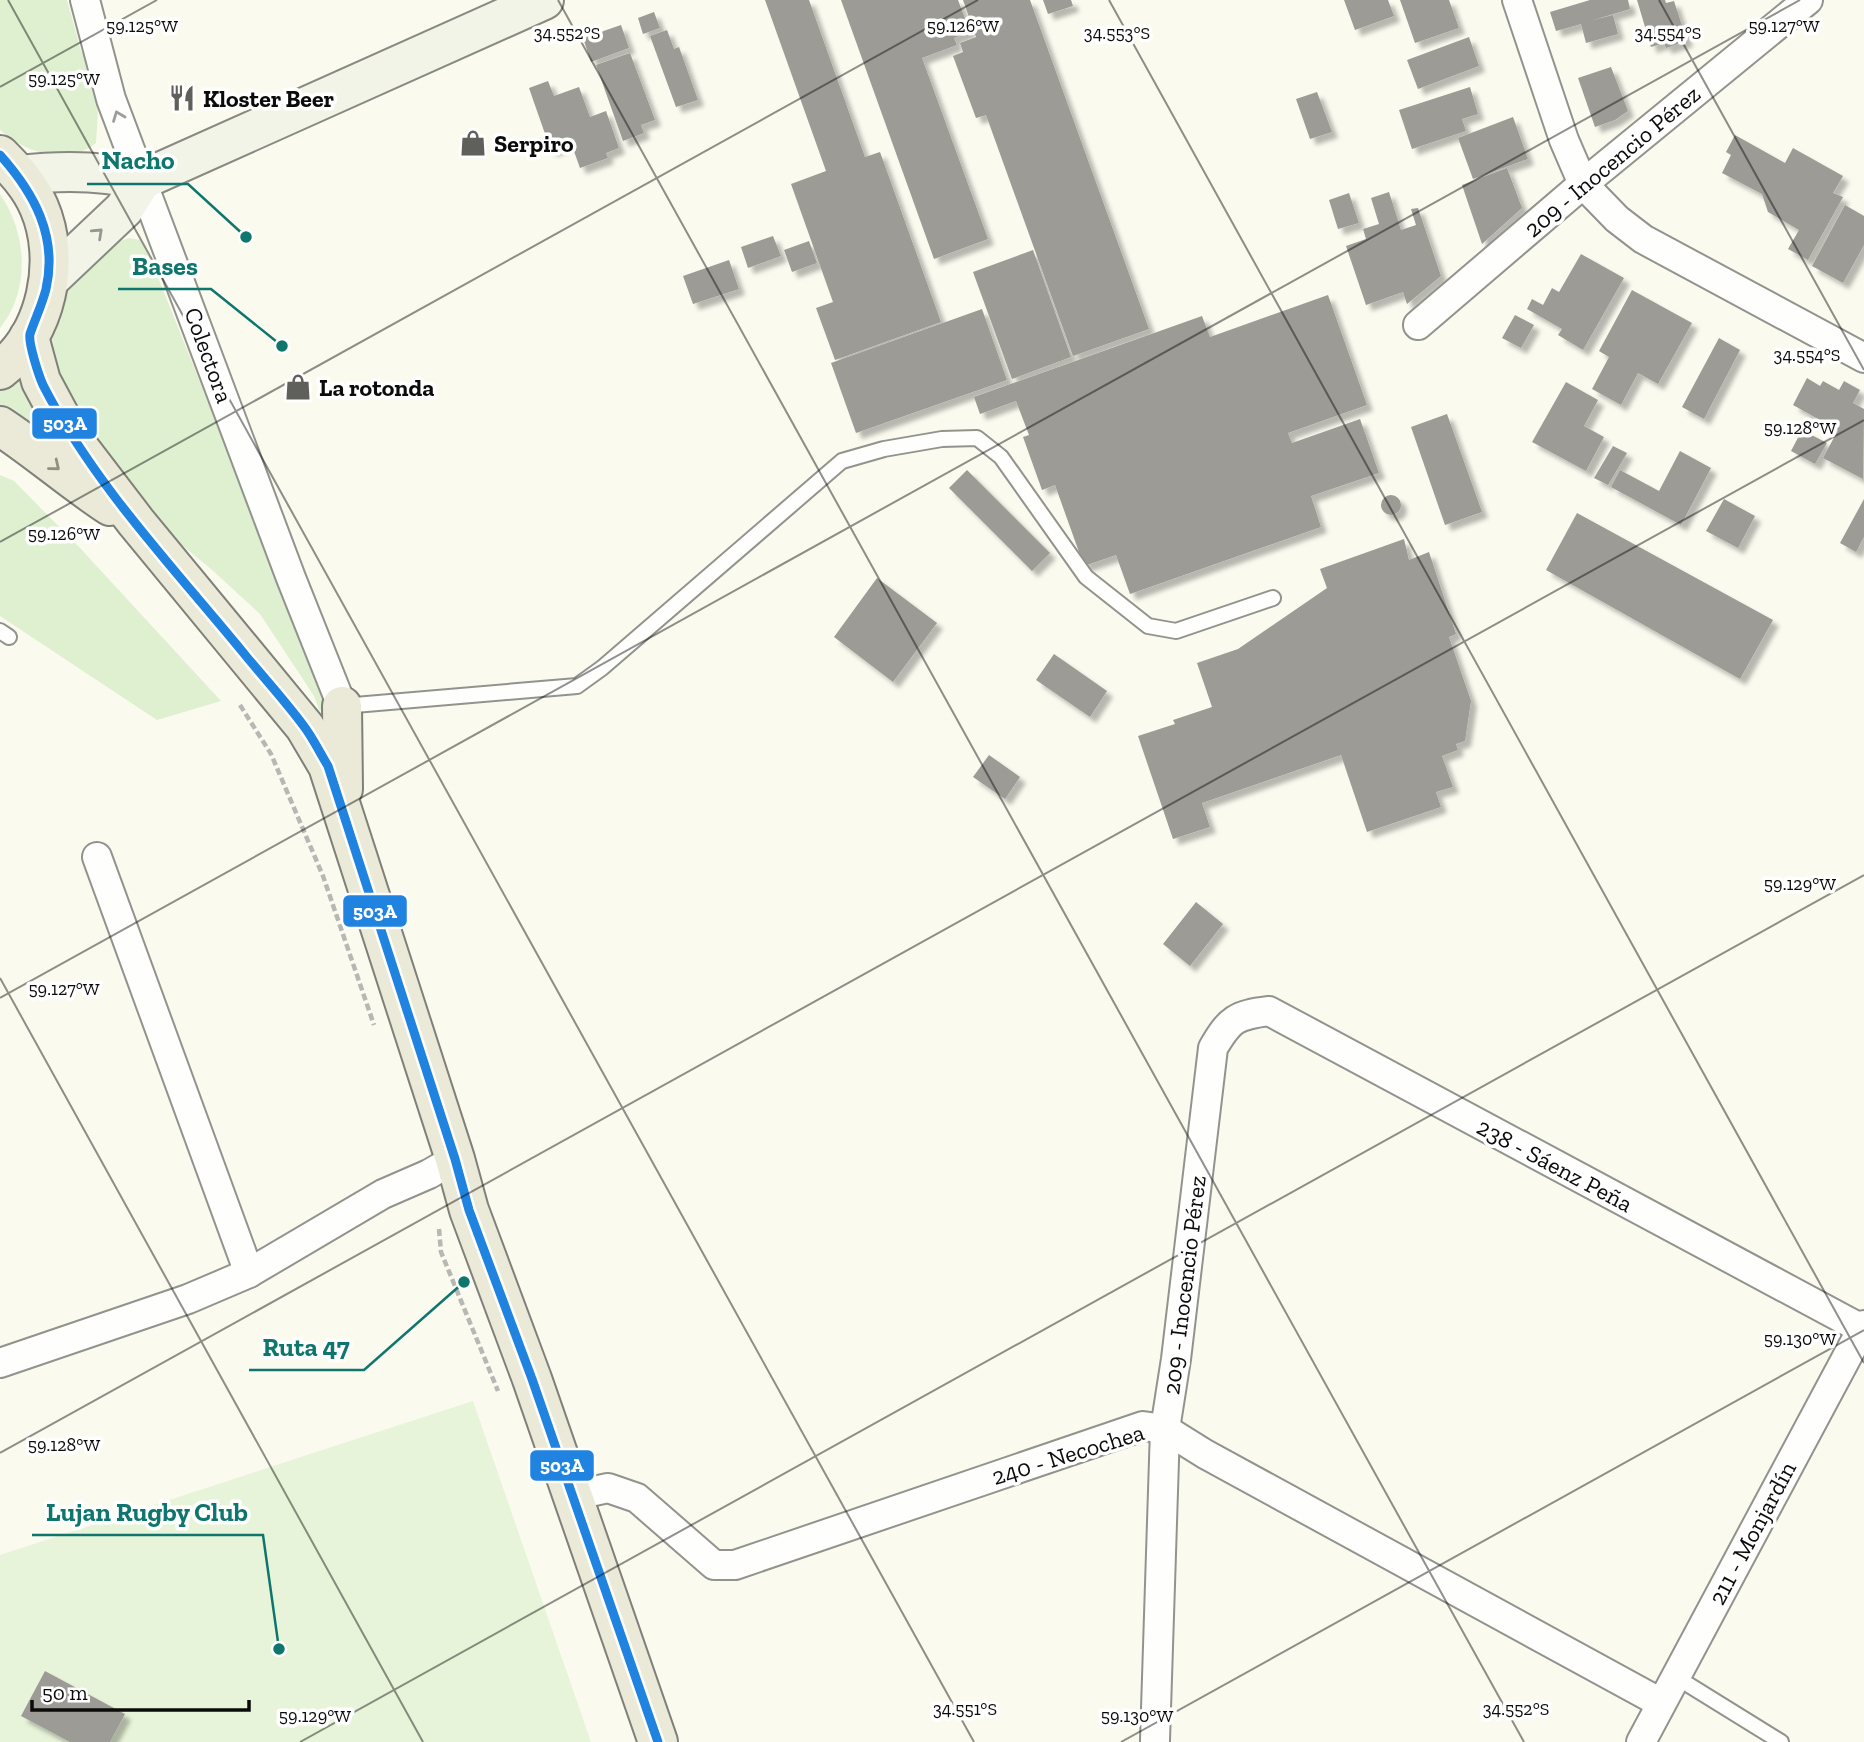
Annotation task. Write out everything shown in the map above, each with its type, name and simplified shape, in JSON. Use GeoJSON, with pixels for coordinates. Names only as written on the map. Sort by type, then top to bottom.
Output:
{"type":"FeatureCollection","features":[{"type":"Feature","properties":{"kind":"main road"},"geometry":{"type":"LineString","coordinates":[[49,280],[124,209],[142,180],[544,0]]}},
{"type":"Feature","properties":{"kind":"main road"},"geometry":{"type":"LineString","coordinates":[[10,165],[59,171],[114,173],[142,180]]}},
{"type":"Feature","properties":{"kind":"main road"},"geometry":{"type":"LineString","coordinates":[[0,370],[29,337],[42,310],[49,280],[49,243],[39,207],[10,165]]}},
{"type":"Feature","properties":{"kind":"main road"},"geometry":{"type":"LineString","coordinates":[[29,337],[41,381],[71,437],[136,522],[305,727],[328,766],[456,1158],[469,1210],[532,1379],[658,1742]]}},
{"type":"Feature","properties":{"kind":"main road"},"geometry":{"type":"LineString","coordinates":[[0,426],[75,482],[136,522]]}},
{"type":"Feature","properties":{"kind":"main road"},"geometry":{"type":"LineString","coordinates":[[342,706],[344,815]]}},
{"type":"Feature","properties":{"kind":"street","name":"Colectora"},"geometry":{"type":"LineString","coordinates":[[85,0],[111,99],[291,578],[342,706]]}},
{"type":"Feature","properties":{"kind":"street"},"geometry":{"type":"LineString","coordinates":[[1517,0],[1564,139],[1583,184],[1617,219],[1643,239],[1864,358]]}},
{"type":"Feature","properties":{"kind":"street","name":"209 - Inocencio Pérez"},"geometry":{"type":"LineString","coordinates":[[1418,325],[1583,184],[1808,0]]}},
{"type":"Feature","properties":{"kind":"street"},"geometry":{"type":"LineString","coordinates":[[97,857],[249,1273]]}},
{"type":"Feature","properties":{"kind":"street","name":"238 - Sáenz Peña"},"geometry":{"type":"LineString","coordinates":[[1246,1014],[1269,1011],[1863,1327]]}},
{"type":"Feature","properties":{"kind":"street","name":"209 - Inocencio Pérez"},"geometry":{"type":"LineString","coordinates":[[1155,1740],[1165,1429],[1213,1048],[1226,1026],[1246,1014]]}},
{"type":"Feature","properties":{"kind":"street"},"geometry":{"type":"LineString","coordinates":[[0,1363],[188,1299],[249,1273],[383,1194],[429,1174],[456,1158]]}},
{"type":"Feature","properties":{"kind":"street","name":"211 - Monjardín"},"geometry":{"type":"LineString","coordinates":[[1640,1742],[1863,1327]]}},
{"type":"Feature","properties":{"kind":"street","name":"240 - Necochea"},"geometry":{"type":"LineString","coordinates":[[571,1496],[608,1488],[637,1498],[714,1565],[735,1565],[1143,1426],[1165,1429],[1205,1454],[1661,1703]]}},
{"type":"Feature","properties":{"kind":"lane"},"geometry":{"type":"LineString","coordinates":[[342,706],[577,686],[602,668],[842,461],[884,449],[942,439],[976,438],[1001,457],[1086,577],[1148,626],[1177,631],[1273,598]]}},
{"type":"Feature","properties":{"kind":"lane"},"geometry":{"type":"LineString","coordinates":[[1676,1677],[1781,1742]]}},
{"type":"Feature","properties":{"kind":"path"},"geometry":{"type":"LineString","coordinates":[[237,700],[271,754],[323,876],[375,1029]]}},
{"type":"Feature","properties":{"kind":"path"},"geometry":{"type":"LineString","coordinates":[[439,1227],[441,1252],[501,1400]]}},
{"type":"Feature","properties":{"kind":"green space"},"geometry":{"type":"Polygon","coordinates":[[[0,0],[67,0],[81,51],[99,94],[96,143],[85,150],[73,154],[47,154],[22,145],[0,130],[0,0]]]}},
{"type":"Feature","properties":{"kind":"green space"},"geometry":{"type":"Polygon","coordinates":[[[0,194],[16,226],[22,261],[17,297],[0,328],[0,194]]]}},
{"type":"Feature","properties":{"kind":"green space"},"geometry":{"type":"Polygon","coordinates":[[[129,238],[140,240],[151,260],[334,716],[319,710],[314,696],[260,614],[161,528],[108,465],[52,370],[49,336],[52,312],[72,279],[115,243],[129,238]]]}},
{"type":"Feature","properties":{"kind":"green space"},"geometry":{"type":"Polygon","coordinates":[[[19,365],[108,500],[0,411],[0,387],[19,365]]]}},
{"type":"Feature","properties":{"kind":"green space"},"geometry":{"type":"Polygon","coordinates":[[[0,475],[14,481],[79,547],[221,701],[157,720],[0,616],[0,475]]]}},
{"type":"Feature","properties":{"kind":"green space"},"geometry":{"type":"Polygon","coordinates":[[[473,1401],[591,1742],[0,1742],[0,1555],[473,1401]]]}},
{"type":"Feature","properties":{"kind":"building"},"geometry":{"type":"Polygon","coordinates":[[[765,0],[809,0],[865,157],[880,152],[941,322],[835,360],[816,308],[833,302],[791,184],[826,171],[765,0]]]}},
{"type":"Feature","properties":{"kind":"building"},"geometry":{"type":"Polygon","coordinates":[[[841,0],[958,0],[970,32],[954,38],[957,45],[922,58],[988,239],[934,259],[841,0]]]}},
{"type":"Feature","properties":{"kind":"building"},"geometry":{"type":"Polygon","coordinates":[[[963,0],[1030,0],[1149,329],[1073,356],[986,115],[976,118],[953,56],[963,52],[960,43],[976,37],[963,0]]]}},
{"type":"Feature","properties":{"kind":"building"},"geometry":{"type":"Polygon","coordinates":[[[1043,0],[1071,0],[1073,6],[1048,14],[1043,0]]]}},
{"type":"Feature","properties":{"kind":"building"},"geometry":{"type":"Polygon","coordinates":[[[1344,0],[1388,0],[1394,16],[1355,30],[1344,0]]]}},
{"type":"Feature","properties":{"kind":"building"},"geometry":{"type":"Polygon","coordinates":[[[1400,0],[1449,0],[1459,28],[1415,43],[1400,0]]]}},
{"type":"Feature","properties":{"kind":"building"},"geometry":{"type":"Polygon","coordinates":[[[1590,0],[1628,0],[1630,9],[1590,21],[1613,15],[1618,34],[1586,43],[1581,24],[1556,31],[1550,12],[1590,0]]]}},
{"type":"Feature","properties":{"kind":"building"},"geometry":{"type":"Polygon","coordinates":[[[1637,0],[1665,0],[1666,3],[1674,1],[1687,41],[1666,48],[1664,43],[1651,47],[1637,0]]]}},
{"type":"Feature","properties":{"kind":"building"},"geometry":{"type":"Polygon","coordinates":[[[654,12],[660,28],[643,34],[638,18],[654,12]]]}},
{"type":"Feature","properties":{"kind":"building"},"geometry":{"type":"Polygon","coordinates":[[[621,25],[629,48],[591,62],[583,38],[621,25]]]}},
{"type":"Feature","properties":{"kind":"building"},"geometry":{"type":"Polygon","coordinates":[[[667,30],[674,49],[679,47],[698,100],[676,107],[650,36],[667,30]]]}},
{"type":"Feature","properties":{"kind":"building"},"geometry":{"type":"Polygon","coordinates":[[[1469,37],[1479,66],[1418,89],[1407,60],[1469,37]]]}},
{"type":"Feature","properties":{"kind":"building"},"geometry":{"type":"Polygon","coordinates":[[[630,53],[655,120],[641,125],[644,133],[623,141],[596,65],[630,53]]]}},
{"type":"Feature","properties":{"kind":"building"},"geometry":{"type":"Polygon","coordinates":[[[1611,67],[1628,111],[1615,120],[1595,127],[1578,78],[1611,67]]]}},
{"type":"Feature","properties":{"kind":"building"},"geometry":{"type":"Polygon","coordinates":[[[548,81],[554,96],[579,87],[590,117],[606,111],[619,148],[606,153],[608,158],[580,168],[571,143],[551,151],[529,88],[548,81]]]}},
{"type":"Feature","properties":{"kind":"building"},"geometry":{"type":"Polygon","coordinates":[[[1470,87],[1478,114],[1462,119],[1466,131],[1412,149],[1399,110],[1470,87]]]}},
{"type":"Feature","properties":{"kind":"building"},"geometry":{"type":"Polygon","coordinates":[[[1317,92],[1332,132],[1310,139],[1296,99],[1317,92]]]}},
{"type":"Feature","properties":{"kind":"building"},"geometry":{"type":"Polygon","coordinates":[[[1513,117],[1528,159],[1473,179],[1458,138],[1513,117]]]}},
{"type":"Feature","properties":{"kind":"building"},"geometry":{"type":"Polygon","coordinates":[[[1735,135],[1785,163],[1793,148],[1843,176],[1833,193],[1843,197],[1808,260],[1788,249],[1799,230],[1768,212],[1762,194],[1722,173],[1731,155],[1726,152],[1735,135]]]}},
{"type":"Feature","properties":{"kind":"building"},"geometry":{"type":"Polygon","coordinates":[[[1507,168],[1522,208],[1482,244],[1462,185],[1507,168]]]}},
{"type":"Feature","properties":{"kind":"building"},"geometry":{"type":"Polygon","coordinates":[[[1389,192],[1401,230],[1416,225],[1411,209],[1418,208],[1441,276],[1407,304],[1403,292],[1366,305],[1346,246],[1366,239],[1363,229],[1379,224],[1371,198],[1389,192]]]}},
{"type":"Feature","properties":{"kind":"building"},"geometry":{"type":"Polygon","coordinates":[[[1349,193],[1359,223],[1338,229],[1329,200],[1349,193]]]}},
{"type":"Feature","properties":{"kind":"building"},"geometry":{"type":"Polygon","coordinates":[[[1845,205],[1864,216],[1864,245],[1843,283],[1812,266],[1845,205]]]}},
{"type":"Feature","properties":{"kind":"building"},"geometry":{"type":"Polygon","coordinates":[[[773,236],[781,256],[748,268],[741,247],[773,236]]]}},
{"type":"Feature","properties":{"kind":"building"},"geometry":{"type":"Polygon","coordinates":[[[809,241],[817,263],[792,272],[784,250],[809,241]]]}},
{"type":"Feature","properties":{"kind":"building"},"geometry":{"type":"Polygon","coordinates":[[[1033,250],[1071,357],[1012,379],[973,272],[1033,250]]]}},
{"type":"Feature","properties":{"kind":"building"},"geometry":{"type":"Polygon","coordinates":[[[1581,254],[1624,278],[1583,350],[1558,335],[1562,329],[1527,309],[1532,299],[1543,305],[1552,288],[1559,292],[1581,254]]]}},
{"type":"Feature","properties":{"kind":"building"},"geometry":{"type":"Polygon","coordinates":[[[729,260],[739,289],[693,304],[683,276],[729,260]]]}},
{"type":"Feature","properties":{"kind":"building"},"geometry":{"type":"Polygon","coordinates":[[[1632,290],[1692,323],[1658,384],[1638,373],[1621,405],[1592,389],[1609,357],[1599,351],[1632,290]]]}},
{"type":"Feature","properties":{"kind":"building"},"geometry":{"type":"Polygon","coordinates":[[[1328,295],[1367,405],[1288,433],[1292,443],[1360,419],[1379,473],[1311,496],[1321,527],[1130,594],[1116,555],[1084,566],[1055,485],[1042,490],[1023,437],[1029,435],[1016,401],[980,414],[974,397],[1202,316],[1210,337],[1328,295]]]}},
{"type":"Feature","properties":{"kind":"building"},"geometry":{"type":"Polygon","coordinates":[[[982,309],[1007,380],[856,433],[831,363],[982,309]]]}},
{"type":"Feature","properties":{"kind":"building"},"geometry":{"type":"Polygon","coordinates":[[[1515,315],[1534,325],[1521,348],[1502,338],[1515,315]]]}},
{"type":"Feature","properties":{"kind":"building"},"geometry":{"type":"Polygon","coordinates":[[[1719,338],[1740,350],[1704,419],[1682,407],[1719,338]]]}},
{"type":"Feature","properties":{"kind":"building"},"geometry":{"type":"Polygon","coordinates":[[[1807,378],[1820,386],[1823,381],[1839,390],[1844,381],[1860,390],[1853,403],[1864,409],[1863,479],[1823,458],[1838,430],[1793,405],[1807,378]]]}},
{"type":"Feature","properties":{"kind":"building"},"geometry":{"type":"Polygon","coordinates":[[[1566,382],[1598,400],[1584,426],[1604,437],[1586,471],[1532,442],[1566,382]]]}},
{"type":"Feature","properties":{"kind":"building"},"geometry":{"type":"Polygon","coordinates":[[[1447,414],[1482,512],[1445,525],[1411,427],[1447,414]]]}},
{"type":"Feature","properties":{"kind":"building"},"geometry":{"type":"Polygon","coordinates":[[[1802,430],[1827,443],[1815,464],[1791,451],[1802,430]]]}},
{"type":"Feature","properties":{"kind":"building"},"geometry":{"type":"Polygon","coordinates":[[[1613,446],[1627,453],[1608,485],[1594,478],[1613,446]]]}},
{"type":"Feature","properties":{"kind":"building"},"geometry":{"type":"Polygon","coordinates":[[[1680,451],[1711,468],[1681,525],[1611,487],[1620,470],[1659,491],[1680,451]]]}},
{"type":"Feature","properties":{"kind":"building"},"geometry":{"type":"Polygon","coordinates":[[[967,470],[1050,553],[1032,571],[949,488],[967,470]]]}},
{"type":"Feature","properties":{"kind":"building"},"geometry":{"type":"Polygon","coordinates":[[[1391,495],[1398,498],[1401,505],[1398,512],[1391,515],[1384,512],[1381,505],[1384,498],[1391,495]]]}},
{"type":"Feature","properties":{"kind":"building"},"geometry":{"type":"Polygon","coordinates":[[[1724,499],[1755,516],[1738,548],[1706,531],[1724,499]]]}},
{"type":"Feature","properties":{"kind":"building"},"geometry":{"type":"Polygon","coordinates":[[[1864,499],[1864,537],[1856,552],[1840,543],[1864,499]]]}},
{"type":"Feature","properties":{"kind":"building"},"geometry":{"type":"Polygon","coordinates":[[[1577,513],[1773,620],[1740,679],[1546,570],[1577,513]]]}},
{"type":"Feature","properties":{"kind":"building"},"geometry":{"type":"Polygon","coordinates":[[[1404,539],[1409,560],[1429,552],[1456,634],[1449,637],[1471,701],[1465,741],[1456,744],[1458,750],[1442,756],[1453,787],[1436,792],[1441,807],[1367,832],[1341,755],[1202,803],[1210,827],[1173,839],[1138,736],[1175,724],[1173,720],[1212,707],[1197,663],[1238,649],[1327,588],[1320,569],[1404,539]]]}},
{"type":"Feature","properties":{"kind":"building"},"geometry":{"type":"Polygon","coordinates":[[[877,578],[937,623],[893,682],[834,637],[877,578]]]}},
{"type":"Feature","properties":{"kind":"building"},"geometry":{"type":"Polygon","coordinates":[[[1054,654],[1107,691],[1090,717],[1036,680],[1054,654]]]}},
{"type":"Feature","properties":{"kind":"building"},"geometry":{"type":"Polygon","coordinates":[[[989,755],[1020,777],[1005,799],[973,777],[989,755]]]}},
{"type":"Feature","properties":{"kind":"building"},"geometry":{"type":"Polygon","coordinates":[[[1196,902],[1223,924],[1190,966],[1163,944],[1196,902]]]}},
{"type":"Feature","properties":{"kind":"building"},"geometry":{"type":"Polygon","coordinates":[[[45,1671],[125,1714],[110,1742],[70,1742],[21,1716],[45,1671]]]}},
{"type":"Feature","properties":{"kind":"transit line","name":"503A"},"geometry":{"type":"LineString","coordinates":[[0,155],[33,200],[46,233],[49,251],[46,289],[30,334],[34,360],[43,385],[63,422],[111,492],[296,716],[328,766],[469,1210],[532,1379],[658,1742]]}},
{"type":"Feature","properties":{"kind":"place","name":"Kloster Beer"},"geometry":{"type":"Point","coordinates":[182,98]}},
{"type":"Feature","properties":{"kind":"place","name":"Serpiro"},"geometry":{"type":"Point","coordinates":[473,143]}},
{"type":"Feature","properties":{"kind":"place","name":"Nacho"},"geometry":{"type":"Point","coordinates":[246,237]}},
{"type":"Feature","properties":{"kind":"place","name":"Bases"},"geometry":{"type":"Point","coordinates":[282,346]}},
{"type":"Feature","properties":{"kind":"place","name":"La rotonda"},"geometry":{"type":"Point","coordinates":[298,387]}},
{"type":"Feature","properties":{"kind":"place","name":"Ruta 47"},"geometry":{"type":"Point","coordinates":[464,1282]}},
{"type":"Feature","properties":{"kind":"place","name":"Lujan Rugby Club"},"geometry":{"type":"Point","coordinates":[279,1649]}}]}
